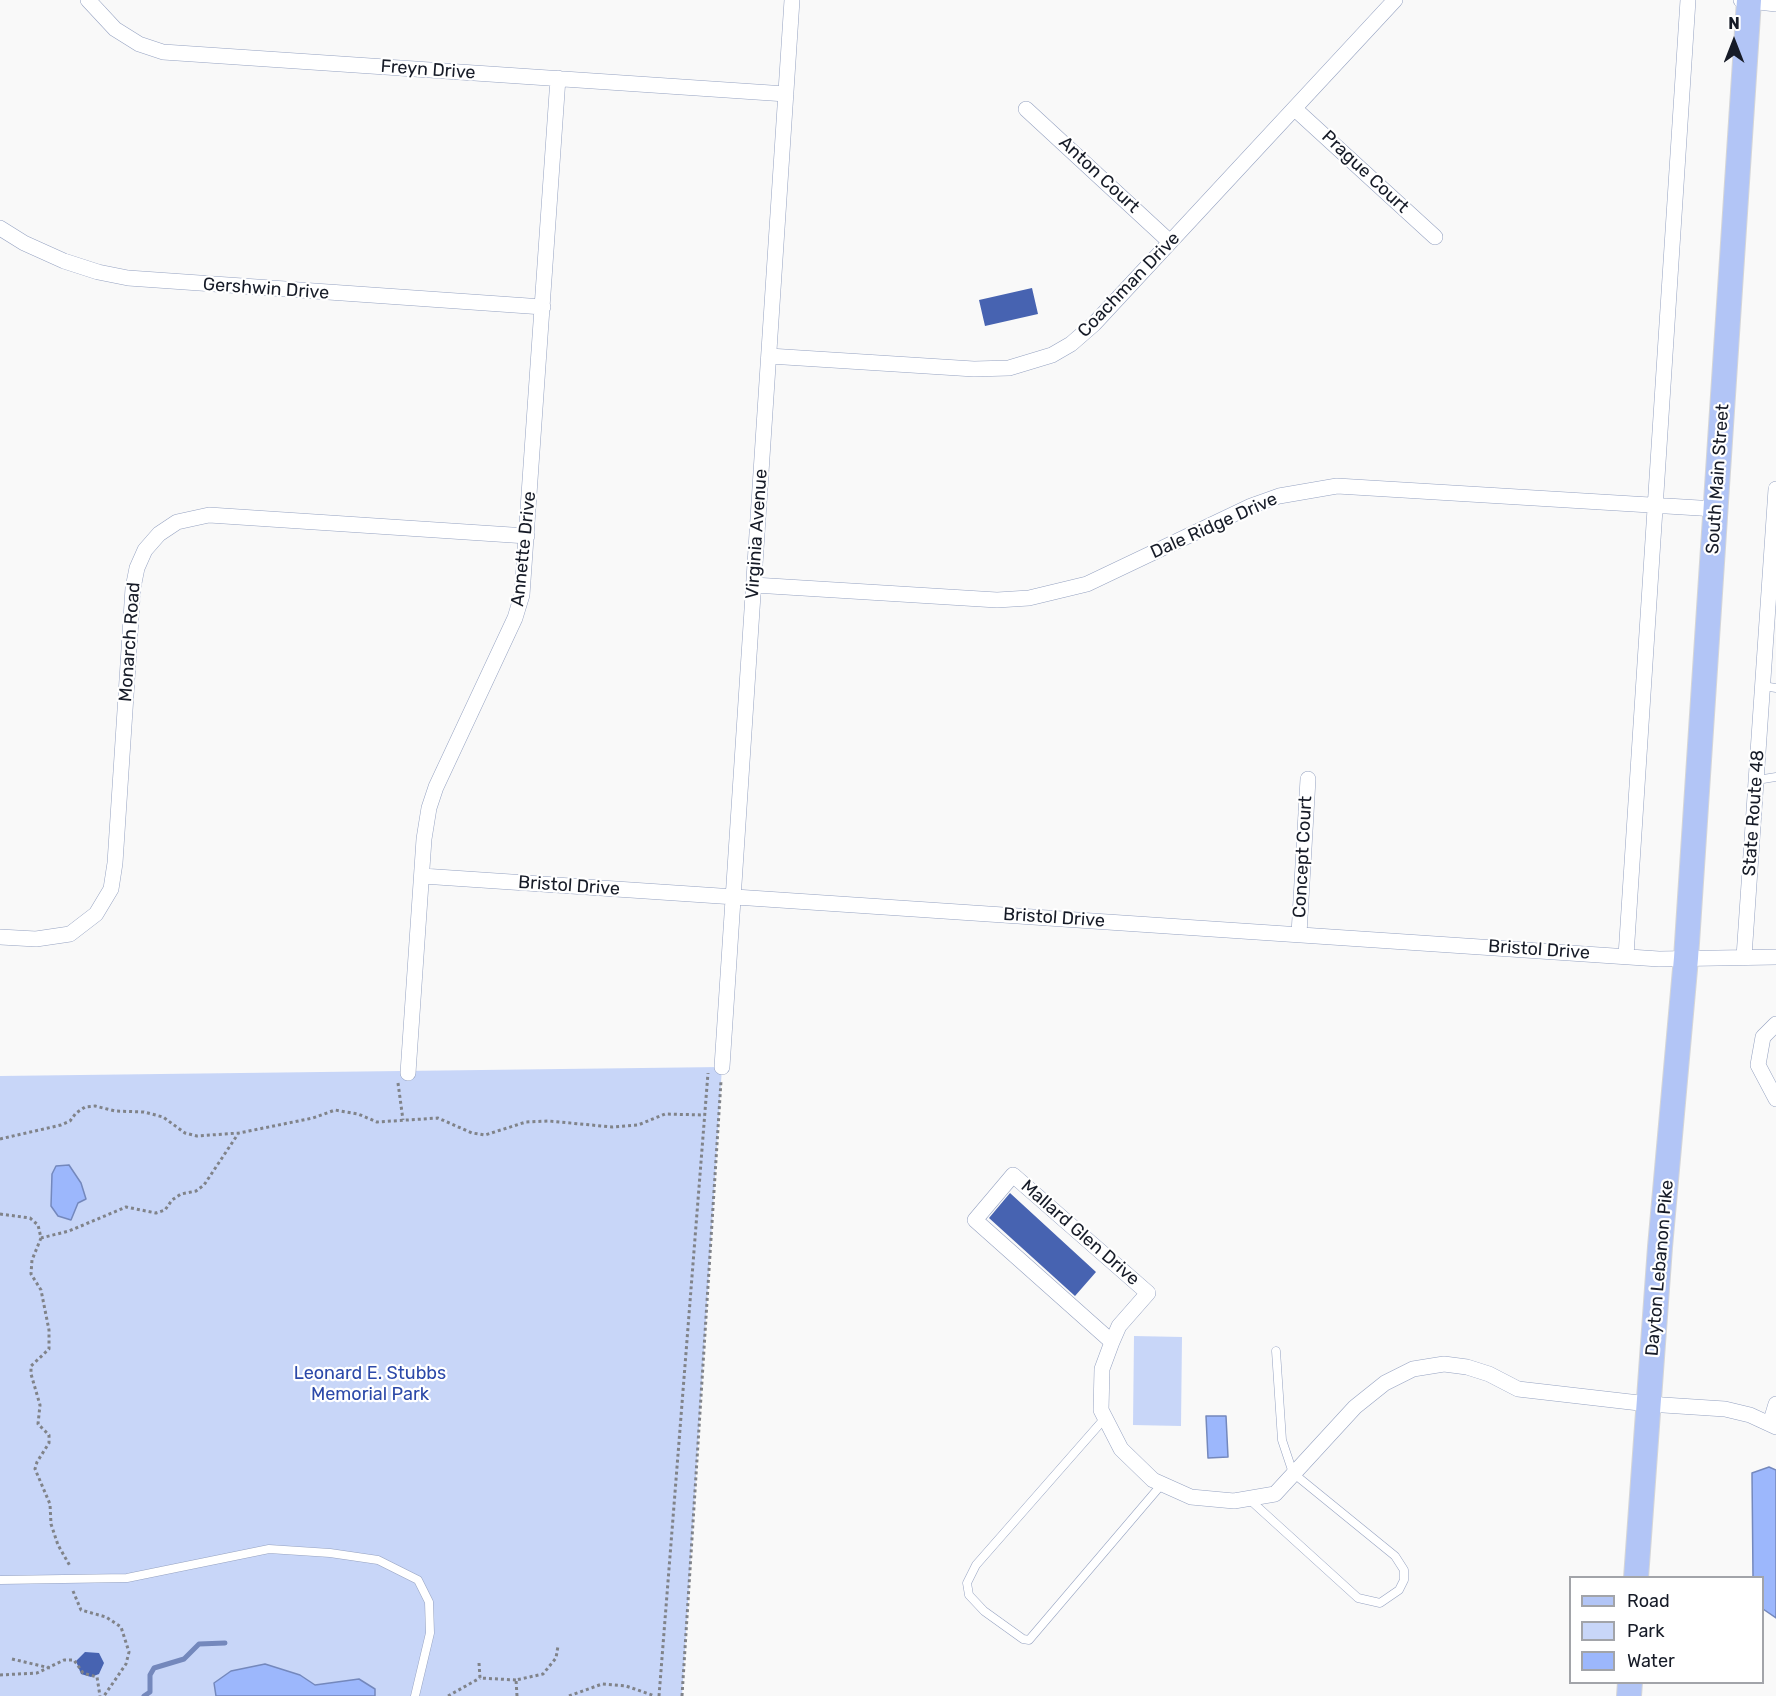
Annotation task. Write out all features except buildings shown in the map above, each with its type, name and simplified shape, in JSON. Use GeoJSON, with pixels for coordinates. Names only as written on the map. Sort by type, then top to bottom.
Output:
{"type":"FeatureCollection","features":[{"type":"Feature","properties":{"kind":"main road","name":"South Main Street"},"geometry":{"type":"LineString","coordinates":[[1686,958],[1716,509],[1745,0]]}},
{"type":"Feature","properties":{"kind":"main road","name":"Dayton Lebanon Pike"},"geometry":{"type":"LineString","coordinates":[[1636,1576],[1648,1404],[1686,958]]}},
{"type":"Feature","properties":{"kind":"street","name":"Freyn Drive"},"geometry":{"type":"LineString","coordinates":[[88,0],[115,29],[139,44],[163,52],[786,94]]}},
{"type":"Feature","properties":{"kind":"street","name":"Virginia Avenue"},"geometry":{"type":"LineString","coordinates":[[715,1069],[734,897],[792,0]]}},
{"type":"Feature","properties":{"kind":"street","name":"Coachman Drive"},"geometry":{"type":"LineString","coordinates":[[769,356],[974,369],[1010,368],[1028,364],[1071,344],[1094,324],[1395,0]]}},
{"type":"Feature","properties":{"kind":"street"},"geometry":{"type":"LineString","coordinates":[[1626,956],[1688,0]]}},
{"type":"Feature","properties":{"kind":"street"},"geometry":{"type":"LineString","coordinates":[[1745,0],[1776,4]]}},
{"type":"Feature","properties":{"kind":"street","name":"Annette Drive"},"geometry":{"type":"LineString","coordinates":[[408,1073],[424,839],[429,808],[436,787],[515,618],[522,595],[558,78]]}},
{"type":"Feature","properties":{"kind":"street","name":"Prague Court"},"geometry":{"type":"LineString","coordinates":[[1295,109],[1435,237]]}},
{"type":"Feature","properties":{"kind":"street","name":"Anton Court"},"geometry":{"type":"LineString","coordinates":[[1026,110],[1170,242]]}},
{"type":"Feature","properties":{"kind":"street","name":"Gershwin Drive"},"geometry":{"type":"LineString","coordinates":[[0,228],[24,243],[64,261],[98,272],[128,278],[543,307]]}},
{"type":"Feature","properties":{"kind":"street","name":"Dale Ridge Drive"},"geometry":{"type":"LineString","coordinates":[[754,585],[997,600],[1029,598],[1087,584],[1251,506],[1279,496],[1337,486],[1716,509]]}},
{"type":"Feature","properties":{"kind":"street","name":"State Route 48"},"geometry":{"type":"LineString","coordinates":[[1744,957],[1757,780],[1769,687],[1776,489]]}},
{"type":"Feature","properties":{"kind":"street","name":"Monarch Road"},"geometry":{"type":"LineString","coordinates":[[0,937],[36,939],[70,933],[96,914],[111,889],[116,863],[133,588],[137,568],[145,550],[159,534],[177,522],[209,515],[527,536]]}},
{"type":"Feature","properties":{"kind":"street","name":"Concept Court"},"geometry":{"type":"LineString","coordinates":[[1299,934],[1308,779]]}},
{"type":"Feature","properties":{"kind":"street","name":"Bristol Drive"},"geometry":{"type":"LineString","coordinates":[[422,876],[1626,956],[1776,957]]}},
{"type":"Feature","properties":{"kind":"street"},"geometry":{"type":"LineString","coordinates":[[1776,1024],[1763,1037],[1758,1065],[1776,1100]]}},
{"type":"Feature","properties":{"kind":"street","name":"Mallard Glen Drive"},"geometry":{"type":"LineString","coordinates":[[1112,1342],[975,1220],[1013,1175],[1148,1293],[1119,1326],[1112,1342],[1102,1369],[1101,1410],[1121,1449],[1153,1480],[1191,1497],[1234,1501],[1275,1494],[1355,1407],[1385,1383],[1413,1369],[1444,1364],[1467,1367],[1489,1374],[1518,1389],[1648,1404],[1725,1409],[1773,1425]]}},
{"type":"Feature","properties":{"kind":"street"},"geometry":{"type":"LineString","coordinates":[[1773,1425],[1776,1404]]}},
{"type":"Feature","properties":{"kind":"lane"},"geometry":{"type":"LineString","coordinates":[[1757,780],[1776,777]]}},
{"type":"Feature","properties":{"kind":"lane"},"geometry":{"type":"LineString","coordinates":[[1249,1499],[1358,1598],[1375,1603],[1391,1597],[1404,1580],[1404,1569],[1395,1556],[1293,1473],[1282,1440],[1276,1351]]}},
{"type":"Feature","properties":{"kind":"lane"},"geometry":{"type":"LineString","coordinates":[[1105,1418],[976,1565],[968,1583],[969,1595],[984,1611],[1023,1639],[1029,1640],[1162,1484]]}},
{"type":"Feature","properties":{"kind":"lane"},"geometry":{"type":"LineString","coordinates":[[0,1580],[127,1578],[269,1549],[330,1553],[378,1560],[417,1580],[429,1602],[430,1633],[415,1696]]}},
{"type":"Feature","properties":{"kind":"path"},"geometry":{"type":"LineString","coordinates":[[569,1696],[602,1684],[626,1686],[657,1696],[704,1115],[715,1069]]}},
{"type":"Feature","properties":{"kind":"path"},"geometry":{"type":"LineString","coordinates":[[682,1696],[715,1069]]}},
{"type":"Feature","properties":{"kind":"path"},"geometry":{"type":"LineString","coordinates":[[403,1120],[398,1075],[408,1073]]}},
{"type":"Feature","properties":{"kind":"path"},"geometry":{"type":"LineString","coordinates":[[0,1139],[61,1125],[85,1107],[95,1106],[115,1111],[144,1112],[163,1117],[185,1133],[191,1134],[238,1133],[313,1118],[335,1110],[358,1114],[377,1122],[438,1118],[472,1133],[485,1135],[526,1122],[549,1121],[612,1127],[638,1125],[665,1114],[704,1115]]}},
{"type":"Feature","properties":{"kind":"path"},"geometry":{"type":"LineString","coordinates":[[41,1238],[69,1231],[126,1207],[156,1213],[165,1210],[172,1200],[204,1185],[238,1133]]}},
{"type":"Feature","properties":{"kind":"path"},"geometry":{"type":"LineString","coordinates":[[0,1214],[30,1218],[38,1225],[41,1238],[32,1260],[31,1274],[41,1290],[49,1330],[49,1349],[31,1366],[31,1374],[40,1405],[38,1424],[49,1435],[49,1443],[35,1469],[45,1486],[50,1504],[51,1524],[58,1545],[69,1561],[74,1598],[81,1610],[106,1617],[121,1627],[129,1652],[126,1664],[102,1696]]}},
{"type":"Feature","properties":{"kind":"path"},"geometry":{"type":"LineString","coordinates":[[448,1696],[480,1678],[516,1680],[543,1674],[556,1658],[558,1646]]}},
{"type":"Feature","properties":{"kind":"path"},"geometry":{"type":"LineString","coordinates":[[12,1659],[50,1668]]}},
{"type":"Feature","properties":{"kind":"path"},"geometry":{"type":"LineString","coordinates":[[0,1675],[37,1673],[64,1660],[74,1660],[82,1673],[97,1677],[102,1696]]}},
{"type":"Feature","properties":{"kind":"path"},"geometry":{"type":"LineString","coordinates":[[479,1663],[480,1678]]}},
{"type":"Feature","properties":{"kind":"path"},"geometry":{"type":"LineString","coordinates":[[516,1680],[517,1696]]}},
{"type":"Feature","properties":{"kind":"green space","name":"Leonard E. Stubbs Memorial Park"},"geometry":{"type":"Polygon","coordinates":[[[722,1067],[682,1696],[0,1696],[0,1076],[722,1067]]]}},
{"type":"Feature","properties":{"kind":"green space"},"geometry":{"type":"Polygon","coordinates":[[[1134,1336],[1182,1337],[1181,1426],[1133,1425],[1134,1336]]]}},
{"type":"Feature","properties":{"kind":"water"},"geometry":{"type":"Polygon","coordinates":[[[69,1165],[81,1183],[86,1199],[78,1203],[71,1220],[58,1216],[51,1206],[52,1174],[56,1166],[69,1165]]]}},
{"type":"Feature","properties":{"kind":"water"},"geometry":{"type":"Polygon","coordinates":[[[1206,1416],[1226,1416],[1228,1457],[1208,1458],[1206,1416]]]}},
{"type":"Feature","properties":{"kind":"water"},"geometry":{"type":"Polygon","coordinates":[[[1769,1467],[1776,1470],[1776,1618],[1764,1610],[1764,1576],[1753,1576],[1752,1473],[1769,1467]]]}},
{"type":"Feature","properties":{"kind":"water"},"geometry":{"type":"Polygon","coordinates":[[[265,1664],[300,1675],[315,1685],[359,1679],[375,1689],[375,1696],[216,1696],[214,1683],[231,1671],[265,1664]]]}},
{"type":"Feature","properties":{"kind":"waterway"},"geometry":{"type":"LineString","coordinates":[[144,1696],[150,1692],[150,1675],[154,1668],[184,1659],[199,1644],[225,1643]]}}]}
